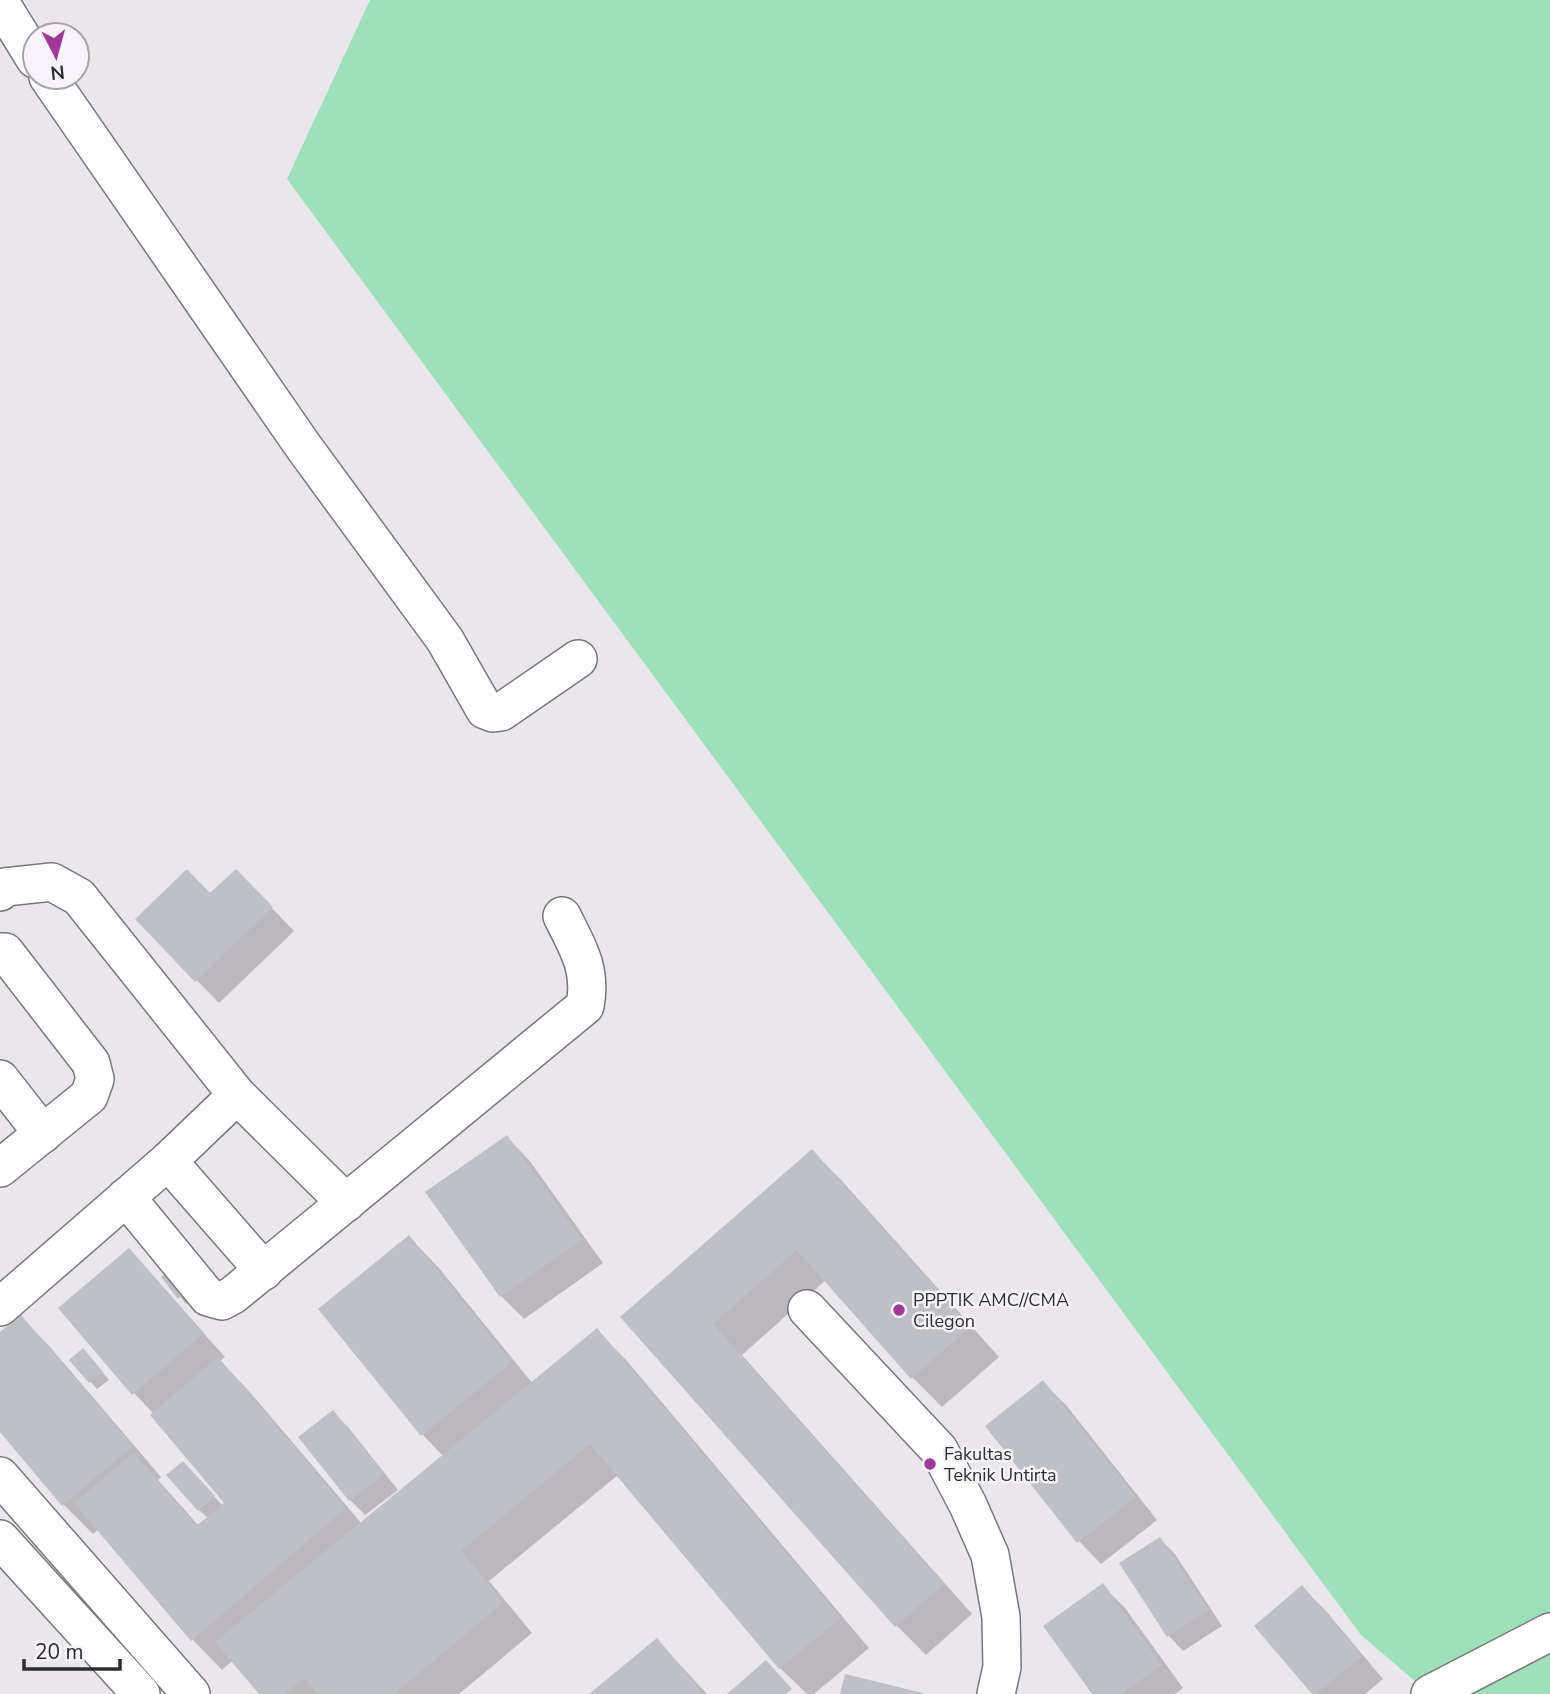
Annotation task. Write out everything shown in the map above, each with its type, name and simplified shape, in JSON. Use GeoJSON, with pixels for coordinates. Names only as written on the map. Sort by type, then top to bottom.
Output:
{"type":"FeatureCollection","features":[{"type":"Feature","properties":{"kind":"lane"},"geometry":{"type":"LineString","coordinates":[[0,2],[21,36]]}},
{"type":"Feature","properties":{"kind":"lane"},"geometry":{"type":"LineString","coordinates":[[58,91],[303,446],[445,640],[485,710],[501,712],[578,659]]}},
{"type":"Feature","properties":{"kind":"lane"},"geometry":{"type":"LineString","coordinates":[[0,891],[5,887],[52,882],[79,897],[237,1095],[346,1203]]}},
{"type":"Feature","properties":{"kind":"lane"},"geometry":{"type":"LineString","coordinates":[[126,1196],[208,1297],[222,1301],[233,1296],[585,1006],[589,986],[584,960],[562,916]]}},
{"type":"Feature","properties":{"kind":"lane"},"geometry":{"type":"LineString","coordinates":[[0,952],[5,952],[90,1063],[95,1079],[89,1096],[0,1168]]}},
{"type":"Feature","properties":{"kind":"lane"},"geometry":{"type":"LineString","coordinates":[[0,1079],[43,1133]]}},
{"type":"Feature","properties":{"kind":"lane"},"geometry":{"type":"LineString","coordinates":[[0,1307],[168,1161],[237,1095]]}},
{"type":"Feature","properties":{"kind":"lane"},"geometry":{"type":"LineString","coordinates":[[168,1161],[264,1271]]}},
{"type":"Feature","properties":{"kind":"lane"},"geometry":{"type":"LineString","coordinates":[[807,1309],[939,1450],[968,1505],[990,1555],[1001,1617],[1002,1667],[996,1694]]}},
{"type":"Feature","properties":{"kind":"lane"},"geometry":{"type":"LineString","coordinates":[[0,1476],[191,1694]]}},
{"type":"Feature","properties":{"kind":"lane"},"geometry":{"type":"LineString","coordinates":[[36,1518],[2,1542],[141,1694]]}},
{"type":"Feature","properties":{"kind":"lane"},"geometry":{"type":"LineString","coordinates":[[1430,1694],[1550,1632]]}},
{"type":"Feature","properties":{"kind":"green space"},"geometry":{"type":"Polygon","coordinates":[[[370,0],[1550,0],[1550,1694],[1430,1694],[1361,1635],[287,179],[370,0]]]}},
{"type":"Feature","properties":{"kind":"building"},"geometry":{"type":"Polygon","coordinates":[[[187,869],[210,893],[236,869],[273,907],[195,982],[135,919],[187,869]]]}},
{"type":"Feature","properties":{"kind":"building"},"geometry":{"type":"Polygon","coordinates":[[[507,1135],[582,1240],[500,1297],[425,1192],[507,1135]]]}},
{"type":"Feature","properties":{"kind":"building"},"geometry":{"type":"Polygon","coordinates":[[[812,1149],[970,1327],[911,1379],[797,1250],[713,1324],[944,1584],[895,1627],[620,1317],[812,1149]]]}},
{"type":"Feature","properties":{"kind":"building"},"geometry":{"type":"Polygon","coordinates":[[[409,1235],[512,1362],[421,1436],[318,1309],[409,1235]]]}},
{"type":"Feature","properties":{"kind":"building"},"geometry":{"type":"Polygon","coordinates":[[[129,1248],[204,1333],[132,1395],[58,1308],[129,1248]]]}},
{"type":"Feature","properties":{"kind":"building"},"geometry":{"type":"Polygon","coordinates":[[[169,1271],[186,1292],[178,1299],[161,1277],[169,1271]]]}},
{"type":"Feature","properties":{"kind":"building"},"geometry":{"type":"Polygon","coordinates":[[[21,1315],[133,1446],[62,1506],[0,1432],[0,1332],[21,1315]]]}},
{"type":"Feature","properties":{"kind":"building"},"geometry":{"type":"Polygon","coordinates":[[[597,1328],[841,1618],[779,1669],[590,1444],[461,1551],[504,1602],[394,1694],[318,1694],[304,1678],[286,1694],[259,1694],[215,1642],[597,1328]]]}},
{"type":"Feature","properties":{"kind":"building"},"geometry":{"type":"Polygon","coordinates":[[[83,1348],[103,1372],[89,1383],[69,1360],[83,1348]]]}},
{"type":"Feature","properties":{"kind":"building"},"geometry":{"type":"Polygon","coordinates":[[[218,1357],[346,1508],[191,1641],[74,1503],[134,1453],[196,1526],[224,1503],[150,1415],[218,1357]]]}},
{"type":"Feature","properties":{"kind":"building"},"geometry":{"type":"Polygon","coordinates":[[[1043,1380],[1136,1497],[1077,1543],[985,1426],[1043,1380]]]}},
{"type":"Feature","properties":{"kind":"building"},"geometry":{"type":"Polygon","coordinates":[[[333,1410],[384,1474],[349,1501],[298,1437],[333,1410]]]}},
{"type":"Feature","properties":{"kind":"building"},"geometry":{"type":"Polygon","coordinates":[[[183,1461],[215,1496],[198,1511],[166,1475],[183,1461]]]}},
{"type":"Feature","properties":{"kind":"building"},"geometry":{"type":"Polygon","coordinates":[[[1160,1537],[1209,1610],[1167,1637],[1119,1563],[1160,1537]]]}},
{"type":"Feature","properties":{"kind":"building"},"geometry":{"type":"Polygon","coordinates":[[[1103,1583],[1162,1665],[1121,1694],[1092,1694],[1043,1626],[1103,1583]]]}},
{"type":"Feature","properties":{"kind":"building"},"geometry":{"type":"Polygon","coordinates":[[[1302,1585],[1362,1656],[1316,1694],[1312,1694],[1254,1626],[1302,1585]]]}},
{"type":"Feature","properties":{"kind":"building"},"geometry":{"type":"Polygon","coordinates":[[[657,1638],[701,1691],[698,1694],[589,1694],[657,1638]]]}},
{"type":"Feature","properties":{"kind":"building"},"geometry":{"type":"Polygon","coordinates":[[[766,1660],[792,1689],[786,1694],[727,1694],[766,1660]]]}},
{"type":"Feature","properties":{"kind":"building"},"geometry":{"type":"Polygon","coordinates":[[[845,1674],[923,1693],[923,1694],[840,1694],[845,1674]]]}},
{"type":"Feature","properties":{"kind":"place","name":"PPPTIK AMC//CMA Cilegon"},"geometry":{"type":"Point","coordinates":[899,1310]}},
{"type":"Feature","properties":{"kind":"place","name":"Fakultas Teknik Untirta"},"geometry":{"type":"Point","coordinates":[930,1464]}}]}
